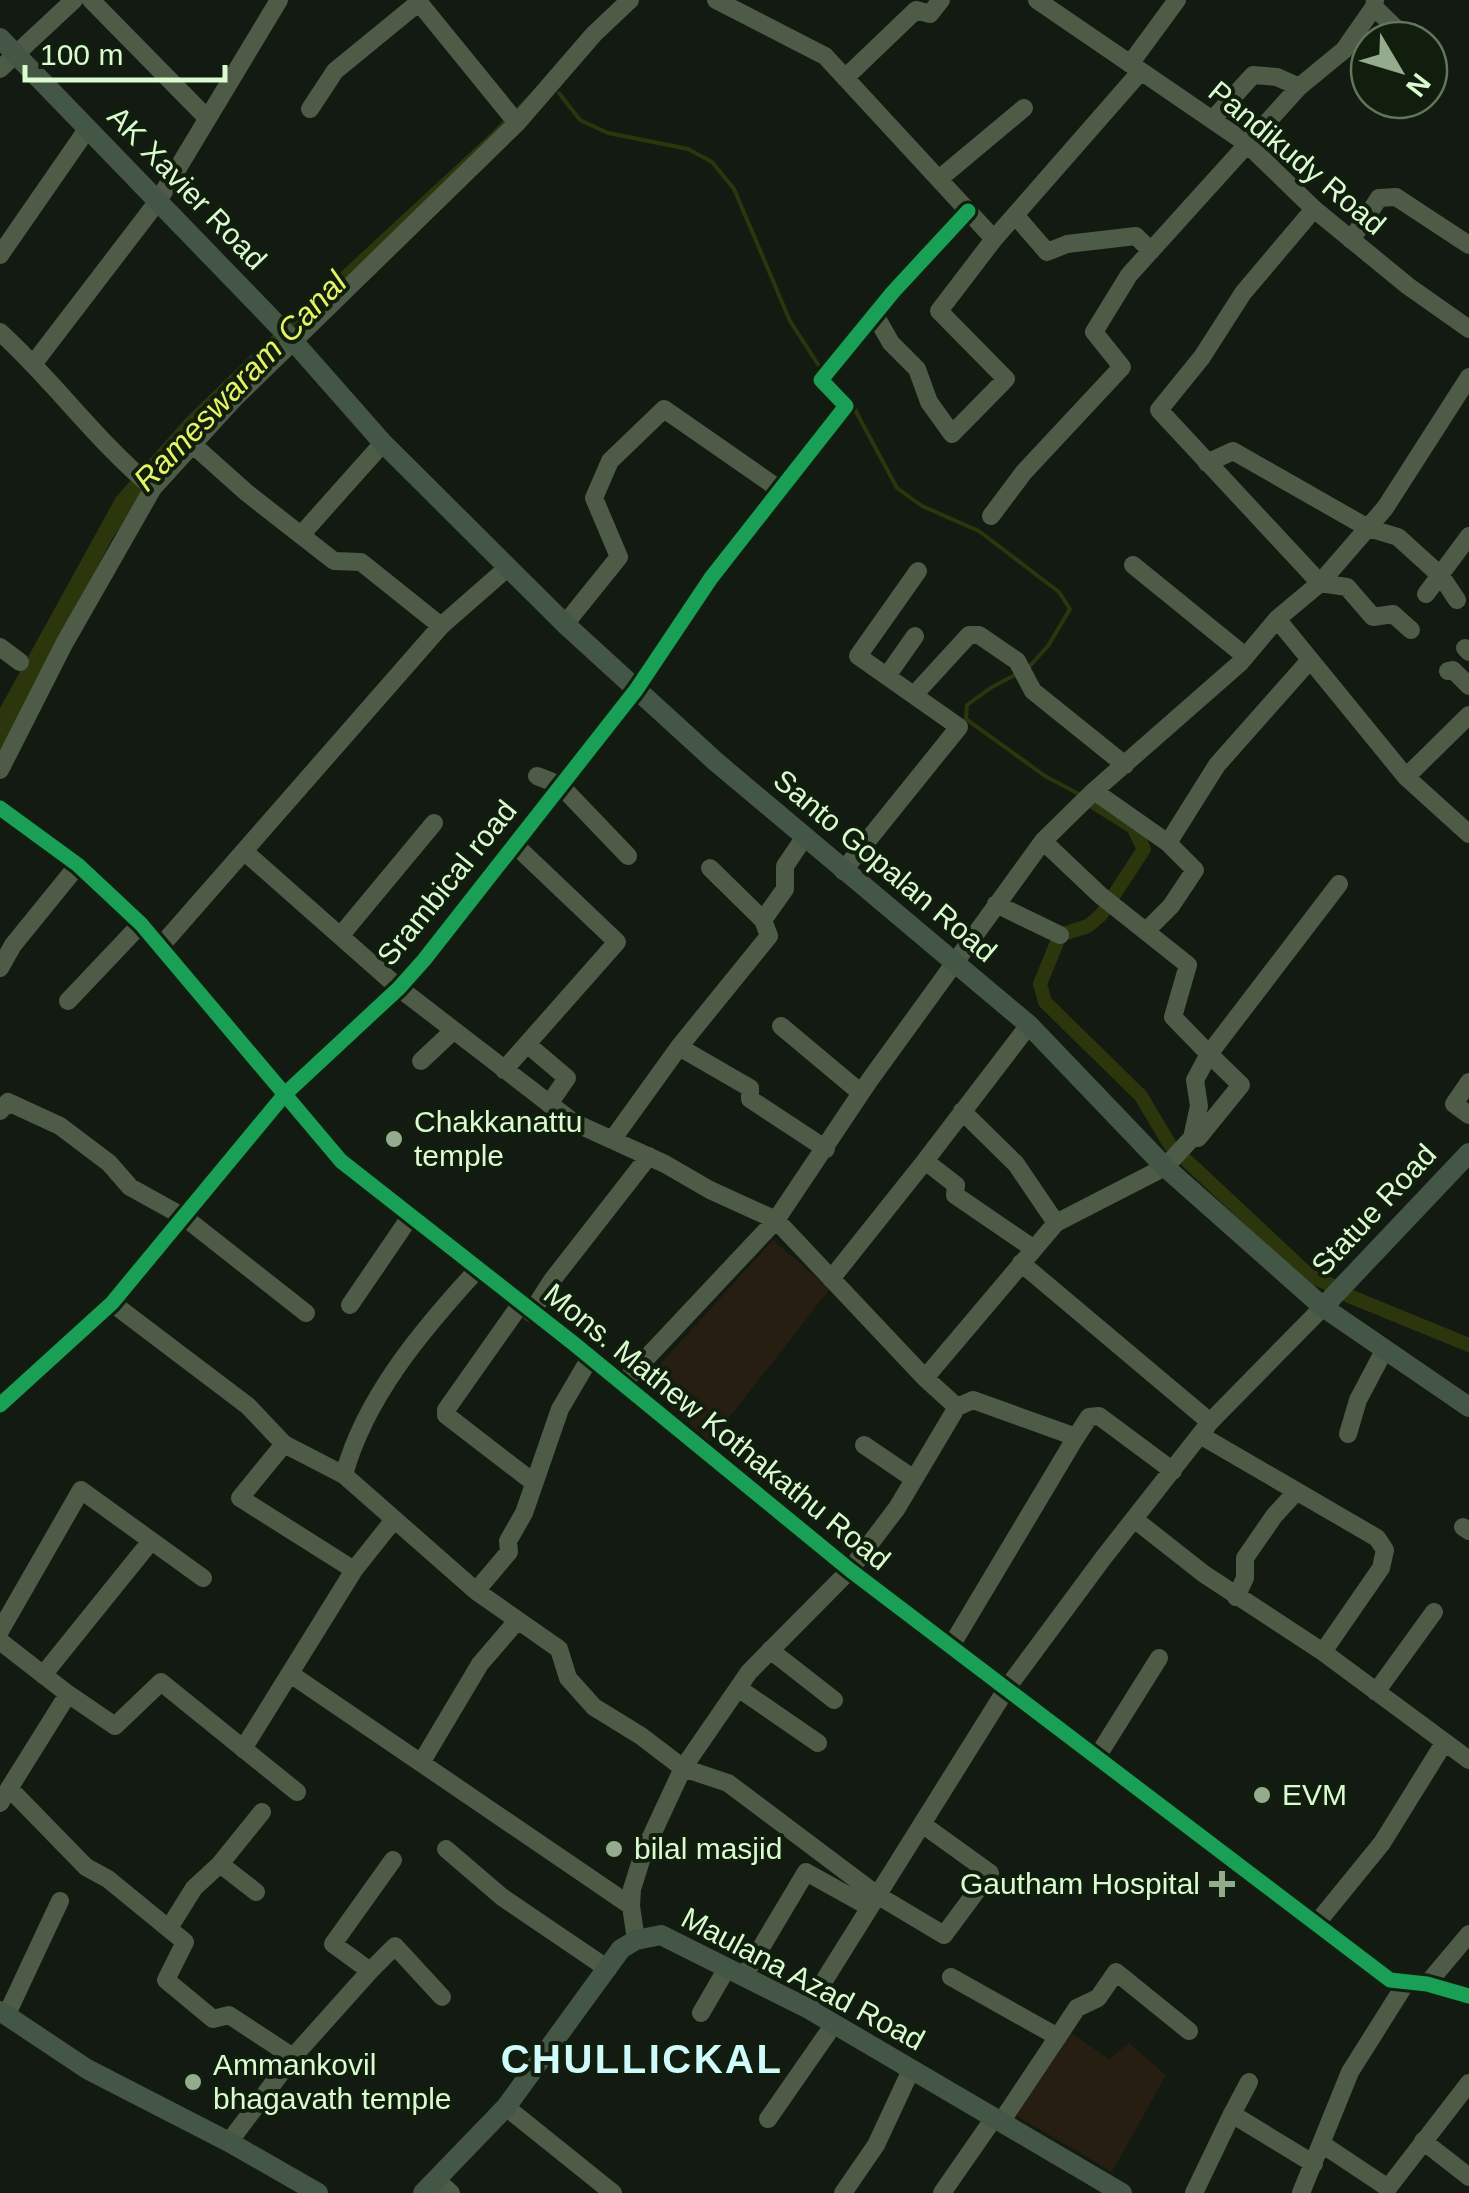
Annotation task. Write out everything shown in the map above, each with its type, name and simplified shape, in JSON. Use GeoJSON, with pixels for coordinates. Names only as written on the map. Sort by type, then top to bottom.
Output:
{"type":"FeatureCollection","features":[{"type":"Feature","properties":{"kind":"main road","name":"AK Xavier Road"},"geometry":{"type":"LineString","coordinates":[[0,38],[287,335]]}},
{"type":"Feature","properties":{"kind":"main road","name":"Santo Gopalan Road"},"geometry":{"type":"LineString","coordinates":[[287,335],[382,443],[506,569],[636,690],[804,838],[1180,1153],[1322,1307],[1469,1407]]}},
{"type":"Feature","properties":{"kind":"main road","name":"Statue Road"},"geometry":{"type":"LineString","coordinates":[[1322,1307],[1469,1153]]}},
{"type":"Feature","properties":{"kind":"main road","name":"Maulana Azad Road"},"geometry":{"type":"LineString","coordinates":[[437,2189],[506,2107],[620,1950],[636,1940],[661,1935],[807,2008],[998,2120],[1099,2188],[1122,2193]]}},
{"type":"Feature","properties":{"kind":"main road"},"geometry":{"type":"LineString","coordinates":[[4,2012],[87,2068],[318,2193]]}},
{"type":"Feature","properties":{"kind":"street"},"geometry":{"type":"LineString","coordinates":[[0,69],[74,0]]}},
{"type":"Feature","properties":{"kind":"street"},"geometry":{"type":"LineString","coordinates":[[92,0],[207,118]]}},
{"type":"Feature","properties":{"kind":"street"},"geometry":{"type":"LineString","coordinates":[[34,363],[158,200],[278,0]]}},
{"type":"Feature","properties":{"kind":"street"},"geometry":{"type":"LineString","coordinates":[[0,770],[64,644],[152,488],[287,335],[513,119],[630,0]]}},
{"type":"Feature","properties":{"kind":"street"},"geometry":{"type":"LineString","coordinates":[[716,0],[824,56],[994,239]]}},
{"type":"Feature","properties":{"kind":"street"},"geometry":{"type":"LineString","coordinates":[[845,78],[916,10],[930,14],[942,0]]}},
{"type":"Feature","properties":{"kind":"street","name":"Pandikudy Road"},"geometry":{"type":"LineString","coordinates":[[1037,0],[1246,143],[1314,210],[1469,328]]}},
{"type":"Feature","properties":{"kind":"street"},"geometry":{"type":"LineString","coordinates":[[1065,18],[1074,0]]}},
{"type":"Feature","properties":{"kind":"street"},"geometry":{"type":"LineString","coordinates":[[968,210],[875,314],[891,343],[917,368],[930,402],[952,434],[1006,379],[939,311],[1136,68],[1176,0]]}},
{"type":"Feature","properties":{"kind":"street"},"geometry":{"type":"LineString","coordinates":[[310,109],[335,70],[417,1],[513,119]]}},
{"type":"Feature","properties":{"kind":"street"},"geometry":{"type":"LineString","coordinates":[[991,516],[1024,472],[1122,367],[1094,332],[1130,275],[1298,87],[1344,50],[1375,4]]}},
{"type":"Feature","properties":{"kind":"street"},"geometry":{"type":"LineString","coordinates":[[1213,119],[1252,75],[1277,77],[1298,87]]}},
{"type":"Feature","properties":{"kind":"street"},"geometry":{"type":"LineString","coordinates":[[939,179],[1024,108]]}},
{"type":"Feature","properties":{"kind":"street"},"geometry":{"type":"LineString","coordinates":[[0,254],[88,128]]}},
{"type":"Feature","properties":{"kind":"street"},"geometry":{"type":"LineString","coordinates":[[1351,240],[1380,198],[1396,197],[1469,245]]}},
{"type":"Feature","properties":{"kind":"street"},"geometry":{"type":"LineString","coordinates":[[1314,210],[1243,294],[1202,358],[1160,410],[1320,583],[1347,588],[1373,617],[1393,614],[1411,630]]}},
{"type":"Feature","properties":{"kind":"street"},"geometry":{"type":"LineString","coordinates":[[1015,215],[1046,252],[1067,244],[1136,236],[1151,251]]}},
{"type":"Feature","properties":{"kind":"street","name":"Srambical road"},"geometry":{"type":"LineString","coordinates":[[0,1405],[112,1303],[285,1094],[399,988],[636,690],[711,578],[846,406],[826,374],[875,314]]}},
{"type":"Feature","properties":{"kind":"street"},"geometry":{"type":"LineString","coordinates":[[0,332],[152,488]]}},
{"type":"Feature","properties":{"kind":"street"},"geometry":{"type":"LineString","coordinates":[[622,1384],[776,1220],[860,1094],[1043,841],[1320,583],[1385,508],[1469,377]]}},
{"type":"Feature","properties":{"kind":"street"},"geometry":{"type":"LineString","coordinates":[[565,624],[619,557],[594,498],[610,461],[664,409],[778,489]]}},
{"type":"Feature","properties":{"kind":"street"},"geometry":{"type":"LineString","coordinates":[[191,443],[334,561],[362,562],[440,626]]}},
{"type":"Feature","properties":{"kind":"street"},"geometry":{"type":"LineString","coordinates":[[300,535],[382,443]]}},
{"type":"Feature","properties":{"kind":"street"},"geometry":{"type":"LineString","coordinates":[[1207,464],[1233,451],[1368,528],[1398,537],[1441,576],[1457,600]]}},
{"type":"Feature","properties":{"kind":"street"},"geometry":{"type":"LineString","coordinates":[[1426,594],[1469,536]]}},
{"type":"Feature","properties":{"kind":"street"},"geometry":{"type":"LineString","coordinates":[[1134,565],[1246,656]]}},
{"type":"Feature","properties":{"kind":"street"},"geometry":{"type":"LineString","coordinates":[[160,947],[440,626],[506,569]]}},
{"type":"Feature","properties":{"kind":"street"},"geometry":{"type":"LineString","coordinates":[[843,871],[959,727],[858,656],[918,572]]}},
{"type":"Feature","properties":{"kind":"street"},"geometry":{"type":"LineString","coordinates":[[1277,619],[1406,777],[1469,834]]}},
{"type":"Feature","properties":{"kind":"street"},"geometry":{"type":"LineString","coordinates":[[914,696],[968,635],[979,635],[1023,671],[1033,691],[1125,764]]}},
{"type":"Feature","properties":{"kind":"street"},"geometry":{"type":"LineString","coordinates":[[887,676],[915,636]]}},
{"type":"Feature","properties":{"kind":"street"},"geometry":{"type":"LineString","coordinates":[[0,647],[20,662]]}},
{"type":"Feature","properties":{"kind":"street"},"geometry":{"type":"LineString","coordinates":[[1168,843],[1217,765],[1310,660]]}},
{"type":"Feature","properties":{"kind":"street"},"geometry":{"type":"LineString","coordinates":[[1448,670],[1453,670],[1469,686]]}},
{"type":"Feature","properties":{"kind":"street"},"geometry":{"type":"LineString","coordinates":[[1406,777],[1469,715]]}},
{"type":"Feature","properties":{"kind":"street"},"geometry":{"type":"LineString","coordinates":[[536,776],[560,785],[628,856]]}},
{"type":"Feature","properties":{"kind":"street"},"geometry":{"type":"LineString","coordinates":[[1094,791],[1168,843],[1195,870],[1147,930]]}},
{"type":"Feature","properties":{"kind":"street","name":"Mons. Mathew Kothakathu Road"},"geometry":{"type":"LineString","coordinates":[[0,808],[78,865],[141,924],[341,1162],[850,1570],[1390,1980],[1427,1984],[1469,1996]]}},
{"type":"Feature","properties":{"kind":"street"},"geometry":{"type":"LineString","coordinates":[[341,935],[434,822]]}},
{"type":"Feature","properties":{"kind":"street"},"geometry":{"type":"LineString","coordinates":[[763,920],[785,890],[785,866],[804,838]]}},
{"type":"Feature","properties":{"kind":"street"},"geometry":{"type":"LineString","coordinates":[[925,1378],[1056,1223],[1180,1153],[1241,1085],[1172,1017],[1188,965],[1100,895],[1043,841]]}},
{"type":"Feature","properties":{"kind":"street"},"geometry":{"type":"LineString","coordinates":[[504,1070],[617,942],[514,844]]}},
{"type":"Feature","properties":{"kind":"street"},"geometry":{"type":"LineString","coordinates":[[245,852],[399,988],[573,1122],[776,1220],[956,1406]]}},
{"type":"Feature","properties":{"kind":"street"},"geometry":{"type":"LineString","coordinates":[[0,968],[13,945],[78,865]]}},
{"type":"Feature","properties":{"kind":"street"},"geometry":{"type":"LineString","coordinates":[[612,1140],[679,1047],[769,936],[763,920],[710,868]]}},
{"type":"Feature","properties":{"kind":"street"},"geometry":{"type":"LineString","coordinates":[[1180,1153],[1192,1138],[1200,1106],[1195,1080],[1209,1054],[1340,884]]}},
{"type":"Feature","properties":{"kind":"street"},"geometry":{"type":"LineString","coordinates":[[996,904],[1060,935]]}},
{"type":"Feature","properties":{"kind":"street"},"geometry":{"type":"LineString","coordinates":[[68,1002],[141,924]]}},
{"type":"Feature","properties":{"kind":"street"},"geometry":{"type":"LineString","coordinates":[[831,1279],[1029,1025]]}},
{"type":"Feature","properties":{"kind":"street"},"geometry":{"type":"LineString","coordinates":[[781,1026],[860,1094]]}},
{"type":"Feature","properties":{"kind":"street"},"geometry":{"type":"LineString","coordinates":[[421,1062],[453,1032]]}},
{"type":"Feature","properties":{"kind":"street"},"geometry":{"type":"LineString","coordinates":[[527,1044],[568,1078],[549,1104]]}},
{"type":"Feature","properties":{"kind":"street"},"geometry":{"type":"LineString","coordinates":[[679,1047],[735,1077],[750,1088],[750,1100],[826,1149]]}},
{"type":"Feature","properties":{"kind":"street"},"geometry":{"type":"LineString","coordinates":[[1469,1082],[1454,1104],[1469,1115]]}},
{"type":"Feature","properties":{"kind":"street"},"geometry":{"type":"LineString","coordinates":[[3,1103],[60,1126],[110,1163],[130,1187],[184,1218],[306,1313]]}},
{"type":"Feature","properties":{"kind":"street"},"geometry":{"type":"LineString","coordinates":[[962,1111],[1016,1164],[1056,1223]]}},
{"type":"Feature","properties":{"kind":"street"},"geometry":{"type":"LineString","coordinates":[[533,1482],[446,1415],[446,1410],[649,1156]]}},
{"type":"Feature","properties":{"kind":"street"},"geometry":{"type":"LineString","coordinates":[[924,1161],[956,1185],[955,1195],[1034,1248]]}},
{"type":"Feature","properties":{"kind":"street"},"geometry":{"type":"LineString","coordinates":[[350,1305],[410,1217]]}},
{"type":"Feature","properties":{"kind":"street"},"geometry":{"type":"LineString","coordinates":[[1021,1264],[1205,1429],[1296,1492],[1377,1538],[1386,1550],[1381,1568],[1323,1652]]}},
{"type":"Feature","properties":{"kind":"street"},"geometry":{"type":"LineString","coordinates":[[344,1475],[353,1442],[379,1395],[441,1310],[477,1270]]}},
{"type":"Feature","properties":{"kind":"street"},"geometry":{"type":"LineString","coordinates":[[112,1303],[248,1406],[284,1444],[344,1475],[476,1591],[558,1649],[568,1678],[594,1707],[684,1768],[728,1783],[873,1901]]}},
{"type":"Feature","properties":{"kind":"street"},"geometry":{"type":"LineString","coordinates":[[807,2008],[1008,1688],[1205,1429],[1322,1307]]}},
{"type":"Feature","properties":{"kind":"street"},"geometry":{"type":"LineString","coordinates":[[1348,1434],[1358,1400],[1385,1349]]}},
{"type":"Feature","properties":{"kind":"street"},"geometry":{"type":"LineString","coordinates":[[476,1591],[509,1552],[508,1540],[524,1513],[560,1409],[590,1358]]}},
{"type":"Feature","properties":{"kind":"street"},"geometry":{"type":"LineString","coordinates":[[636,1940],[630,1906],[632,1889],[643,1854],[684,1768],[738,1688],[850,1570],[897,1508],[956,1406],[973,1400],[1076,1437]]}},
{"type":"Feature","properties":{"kind":"street"},"geometry":{"type":"LineString","coordinates":[[951,1646],[1089,1417],[1099,1416],[1173,1471]]}},
{"type":"Feature","properties":{"kind":"street"},"geometry":{"type":"LineString","coordinates":[[284,1444],[240,1498],[354,1570]]}},
{"type":"Feature","properties":{"kind":"street"},"geometry":{"type":"LineString","coordinates":[[864,1445],[914,1479]]}},
{"type":"Feature","properties":{"kind":"street"},"geometry":{"type":"LineString","coordinates":[[0,1631],[81,1490],[203,1578]]}},
{"type":"Feature","properties":{"kind":"street"},"geometry":{"type":"LineString","coordinates":[[1236,1597],[1245,1578],[1245,1558],[1296,1492]]}},
{"type":"Feature","properties":{"kind":"street"},"geometry":{"type":"LineString","coordinates":[[1134,1519],[1236,1597],[1323,1652],[1469,1760]]}},
{"type":"Feature","properties":{"kind":"street"},"geometry":{"type":"LineString","coordinates":[[243,1749],[292,1676],[354,1570],[393,1522]]}},
{"type":"Feature","properties":{"kind":"street"},"geometry":{"type":"LineString","coordinates":[[43,1675],[151,1541]]}},
{"type":"Feature","properties":{"kind":"street"},"geometry":{"type":"LineString","coordinates":[[1376,1692],[1434,1612]]}},
{"type":"Feature","properties":{"kind":"street"},"geometry":{"type":"LineString","coordinates":[[421,1764],[480,1664],[517,1621]]}},
{"type":"Feature","properties":{"kind":"street"},"geometry":{"type":"LineString","coordinates":[[0,1641],[114,1726],[160,1682],[297,1792]]}},
{"type":"Feature","properties":{"kind":"street"},"geometry":{"type":"LineString","coordinates":[[770,1650],[834,1700]]}},
{"type":"Feature","properties":{"kind":"street"},"geometry":{"type":"LineString","coordinates":[[1097,1757],[1158,1658]]}},
{"type":"Feature","properties":{"kind":"street"},"geometry":{"type":"LineString","coordinates":[[292,1676],[630,1906]]}},
{"type":"Feature","properties":{"kind":"street"},"geometry":{"type":"LineString","coordinates":[[738,1688],[818,1743]]}},
{"type":"Feature","properties":{"kind":"street"},"geometry":{"type":"LineString","coordinates":[[68,1694],[4,1796],[86,1867],[108,1879],[185,1942],[166,1980],[213,2020],[229,2016],[293,2057]]}},
{"type":"Feature","properties":{"kind":"street"},"geometry":{"type":"LineString","coordinates":[[1316,1924],[1382,1843],[1444,1743]]}},
{"type":"Feature","properties":{"kind":"street"},"geometry":{"type":"LineString","coordinates":[[168,1928],[194,1888],[220,1864],[262,1812]]}},
{"type":"Feature","properties":{"kind":"street"},"geometry":{"type":"LineString","coordinates":[[701,2013],[806,1872],[944,1934],[990,1873],[922,1824]]}},
{"type":"Feature","properties":{"kind":"street"},"geometry":{"type":"LineString","coordinates":[[446,1848],[502,1897],[608,1968]]}},
{"type":"Feature","properties":{"kind":"street"},"geometry":{"type":"LineString","coordinates":[[370,1971],[333,1944],[393,1860]]}},
{"type":"Feature","properties":{"kind":"street"},"geometry":{"type":"LineString","coordinates":[[220,1864],[256,1892]]}},
{"type":"Feature","properties":{"kind":"street"},"geometry":{"type":"LineString","coordinates":[[4,2012],[60,1901]]}},
{"type":"Feature","properties":{"kind":"street"},"geometry":{"type":"LineString","coordinates":[[1427,1984],[1469,1934]]}},
{"type":"Feature","properties":{"kind":"street"},"geometry":{"type":"LineString","coordinates":[[229,2142],[293,2057],[395,1946],[442,1997]]}},
{"type":"Feature","properties":{"kind":"street"},"geometry":{"type":"LineString","coordinates":[[942,2193],[1077,2008],[1098,1998],[1116,1972],[1189,2031]]}},
{"type":"Feature","properties":{"kind":"street"},"geometry":{"type":"LineString","coordinates":[[950,1977],[1058,2037]]}},
{"type":"Feature","properties":{"kind":"street"},"geometry":{"type":"LineString","coordinates":[[1301,2193],[1350,2072],[1406,1983]]}},
{"type":"Feature","properties":{"kind":"street"},"geometry":{"type":"LineString","coordinates":[[768,2119],[834,2024]]}},
{"type":"Feature","properties":{"kind":"street"},"geometry":{"type":"LineString","coordinates":[[843,2193],[876,2145],[912,2070]]}},
{"type":"Feature","properties":{"kind":"street"},"geometry":{"type":"LineString","coordinates":[[1194,2193],[1249,2082]]}},
{"type":"Feature","properties":{"kind":"street"},"geometry":{"type":"LineString","coordinates":[[1322,2144],[1388,2188],[1469,2082]]}},
{"type":"Feature","properties":{"kind":"street"},"geometry":{"type":"LineString","coordinates":[[506,2107],[613,2193]]}},
{"type":"Feature","properties":{"kind":"street"},"geometry":{"type":"LineString","coordinates":[[1232,2114],[1314,2164]]}},
{"type":"Feature","properties":{"kind":"street"},"geometry":{"type":"LineString","coordinates":[[1424,2141],[1469,2177]]}},
{"type":"Feature","properties":{"kind":"shaded area"},"geometry":{"type":"Polygon","coordinates":[[[773,1240],[830,1289],[710,1442],[643,1383],[773,1240]]]}},
{"type":"Feature","properties":{"kind":"shaded area"},"geometry":{"type":"Polygon","coordinates":[[[1067,2030],[1109,2059],[1129,2043],[1166,2075],[1112,2172],[1017,2116],[1067,2030]]]}},
{"type":"Feature","properties":{"kind":"water","name":"Rameswaram Canal"},"geometry":{"type":"Polygon","coordinates":[[[624,0],[632,0],[192,430],[147,485],[111,541],[0,754],[0,708],[116,497],[187,417],[491,133],[624,0]]]}},
{"type":"Feature","properties":{"kind":"waterway"},"geometry":{"type":"LineString","coordinates":[[559,93],[580,120],[608,133],[688,149],[712,162],[734,189],[790,321],[821,369]]}},
{"type":"Feature","properties":{"kind":"waterway"},"geometry":{"type":"LineString","coordinates":[[853,406],[897,488],[922,506],[979,531],[1059,592],[1070,609],[1048,646],[1027,669]]}},
{"type":"Feature","properties":{"kind":"waterway"},"geometry":{"type":"LineString","coordinates":[[1019,673],[967,705],[966,719],[1045,776],[1079,794]]}},
{"type":"Feature","properties":{"kind":"waterway"},"geometry":{"type":"LineString","coordinates":[[1093,802],[1133,827],[1144,849],[1101,915],[1088,926],[1060,935],[1040,984],[1045,1002],[1141,1096],[1170,1145],[1310,1276],[1331,1285]]}},
{"type":"Feature","properties":{"kind":"waterway"},"geometry":{"type":"LineString","coordinates":[[1349,1296],[1469,1345]]}},
{"type":"Feature","properties":{"kind":"cycle path"},"geometry":{"type":"LineString","coordinates":[[0,1405],[112,1303],[285,1094],[424,960],[636,690],[711,578],[846,406],[821,380],[893,292],[968,211]]}},
{"type":"Feature","properties":{"kind":"cycle path"},"geometry":{"type":"LineString","coordinates":[[0,808],[78,865],[141,924],[341,1161],[573,1343],[850,1570],[1390,1980],[1427,1984],[1469,1996]]}},
{"type":"Feature","properties":{"kind":"place","name":"Chakkanattu temple"},"geometry":{"type":"Point","coordinates":[394,1139]}},
{"type":"Feature","properties":{"kind":"place","name":"EVM"},"geometry":{"type":"Point","coordinates":[1262,1795]}},
{"type":"Feature","properties":{"kind":"place","name":"bilal masjid"},"geometry":{"type":"Point","coordinates":[614,1849]}},
{"type":"Feature","properties":{"kind":"place","name":"Gautham Hospital"},"geometry":{"type":"Point","coordinates":[1222,1884]}},
{"type":"Feature","properties":{"kind":"place","name":"Ammankovil bhagavath temple"},"geometry":{"type":"Point","coordinates":[193,2082]}},
{"type":"Feature","properties":{"kind":"district","name":"CHULLICKAL"},"geometry":{"type":"Point","coordinates":[642,2059]}}]}
